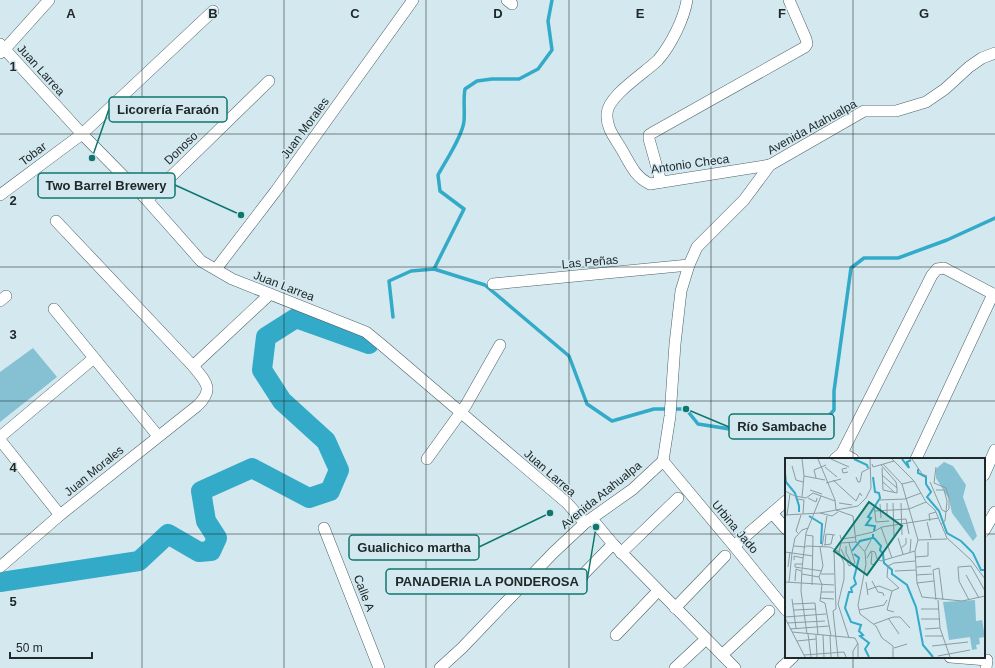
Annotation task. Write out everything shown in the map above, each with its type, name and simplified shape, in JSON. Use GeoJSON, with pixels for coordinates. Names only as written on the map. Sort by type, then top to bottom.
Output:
{"type":"FeatureCollection","features":[{"type":"Feature","properties":{"kind":"street"},"geometry":{"type":"LineString","coordinates":[[2,49],[49,0]]}},
{"type":"Feature","properties":{"kind":"street","name":"Juan Morales"},"geometry":{"type":"LineString","coordinates":[[216,269],[293,168],[413,0]]}},
{"type":"Feature","properties":{"kind":"street","name":"Antonio Checa"},"geometry":{"type":"LineString","coordinates":[[687,0],[678,27],[670,44],[658,60],[613,99],[606,113],[609,128],[636,175],[643,181],[650,184],[770,165]]}},
{"type":"Feature","properties":{"kind":"street"},"geometry":{"type":"LineString","coordinates":[[661,182],[649,139],[649,135],[652,132],[805,47],[807,44],[806,39],[789,0]]}},
{"type":"Feature","properties":{"kind":"street","name":"Tobar"},"geometry":{"type":"LineString","coordinates":[[2,190],[82,134],[214,11]]}},
{"type":"Feature","properties":{"kind":"street","name":"Juan Larrea"},"geometry":{"type":"LineString","coordinates":[[2,49],[147,200],[201,261],[232,279],[366,332],[588,521],[613,544],[735,668]]}},
{"type":"Feature","properties":{"kind":"street","name":"Avenida Atahualpa"},"geometry":{"type":"LineString","coordinates":[[440,668],[462,648],[553,553],[588,521],[633,490],[663,461],[670,416],[678,310],[681,291],[689,265],[696,247],[744,200],[770,165],[864,110],[896,111],[926,102],[945,89],[969,67],[982,58],[995,53]]}},
{"type":"Feature","properties":{"kind":"street","name":"Donoso"},"geometry":{"type":"LineString","coordinates":[[147,200],[269,81]]}},
{"type":"Feature","properties":{"kind":"street"},"geometry":{"type":"LineString","coordinates":[[56,221],[193,366],[270,294]]}},
{"type":"Feature","properties":{"kind":"street","name":"Las Peñas"},"geometry":{"type":"LineString","coordinates":[[493,284],[689,265]]}},
{"type":"Feature","properties":{"kind":"street"},"geometry":{"type":"LineString","coordinates":[[848,458],[838,456],[932,274],[937,270],[944,268],[994,295],[916,458]]}},
{"type":"Feature","properties":{"kind":"street"},"geometry":{"type":"LineString","coordinates":[[54,309],[158,436]]}},
{"type":"Feature","properties":{"kind":"street"},"geometry":{"type":"LineString","coordinates":[[427,459],[461,413],[500,345]]}},
{"type":"Feature","properties":{"kind":"street"},"geometry":{"type":"LineString","coordinates":[[60,515],[0,439],[94,358]]}},
{"type":"Feature","properties":{"kind":"street","name":"Juan Morales"},"geometry":{"type":"LineString","coordinates":[[0,567],[60,515],[197,406],[206,397],[208,389],[205,380],[193,366]]}},
{"type":"Feature","properties":{"kind":"street"},"geometry":{"type":"LineString","coordinates":[[985,473],[995,450]]}},
{"type":"Feature","properties":{"kind":"street","name":"Urbina Jado"},"geometry":{"type":"LineString","coordinates":[[663,461],[785,609]]}},
{"type":"Feature","properties":{"kind":"street"},"geometry":{"type":"LineString","coordinates":[[622,553],[678,498]]}},
{"type":"Feature","properties":{"kind":"street"},"geometry":{"type":"LineString","coordinates":[[734,546],[785,502]]}},
{"type":"Feature","properties":{"kind":"street"},"geometry":{"type":"LineString","coordinates":[[985,529],[995,512]]}},
{"type":"Feature","properties":{"kind":"street"},"geometry":{"type":"LineString","coordinates":[[772,513],[785,528]]}},
{"type":"Feature","properties":{"kind":"street","name":"Calle A"},"geometry":{"type":"LineString","coordinates":[[324,528],[379,668]]}},
{"type":"Feature","properties":{"kind":"street"},"geometry":{"type":"LineString","coordinates":[[570,588],[613,544]]}},
{"type":"Feature","properties":{"kind":"street"},"geometry":{"type":"LineString","coordinates":[[675,608],[725,556]]}},
{"type":"Feature","properties":{"kind":"street"},"geometry":{"type":"LineString","coordinates":[[616,634],[658,591]]}},
{"type":"Feature","properties":{"kind":"street"},"geometry":{"type":"LineString","coordinates":[[722,655],[769,611]]}},
{"type":"Feature","properties":{"kind":"street"},"geometry":{"type":"LineString","coordinates":[[675,668],[706,639]]}},
{"type":"Feature","properties":{"kind":"street"},"geometry":{"type":"LineString","coordinates":[[781,668],[792,658]]}},
{"type":"Feature","properties":{"kind":"street"},"geometry":{"type":"LineString","coordinates":[[960,658],[989,661]]}},
{"type":"Feature","properties":{"kind":"shaded area"},"geometry":{"type":"Polygon","coordinates":[[[33,348],[57,377],[0,422],[0,372],[33,348]]]}},
{"type":"Feature","properties":{"kind":"waterway"},"geometry":{"type":"LineString","coordinates":[[434,269],[464,209],[440,191],[438,175],[463,127],[465,89],[477,81],[492,79],[519,79],[538,69],[552,50],[548,21],[552,0]]}},
{"type":"Feature","properties":{"kind":"waterway"},"geometry":{"type":"LineString","coordinates":[[393,317],[389,281],[411,271],[434,269],[485,285],[569,356],[587,404],[612,421],[654,409],[686,409],[698,424],[768,435],[798,434],[822,424],[834,410],[834,391],[851,268],[864,258],[898,258],[947,240],[995,218]]}},
{"type":"Feature","properties":{"kind":"waterway"},"geometry":{"type":"LineString","coordinates":[[0,582],[139,561],[168,534],[199,552],[211,551],[217,538],[206,521],[201,491],[252,468],[309,498],[330,491],[339,470],[326,441],[282,401],[262,370],[266,337],[296,318],[369,344]]}},
{"type":"Feature","properties":{"kind":"place","name":"Licorería Faraón"},"geometry":{"type":"Point","coordinates":[92,158]}},
{"type":"Feature","properties":{"kind":"place","name":"Two Barrel Brewery"},"geometry":{"type":"Point","coordinates":[241,215]}},
{"type":"Feature","properties":{"kind":"place","name":"Río Sambache"},"geometry":{"type":"Point","coordinates":[686,409]}},
{"type":"Feature","properties":{"kind":"place","name":"Gualichico martha"},"geometry":{"type":"Point","coordinates":[550,513]}},
{"type":"Feature","properties":{"kind":"place","name":"PANADERIA LA PONDEROSA"},"geometry":{"type":"Point","coordinates":[596,527]}}]}
